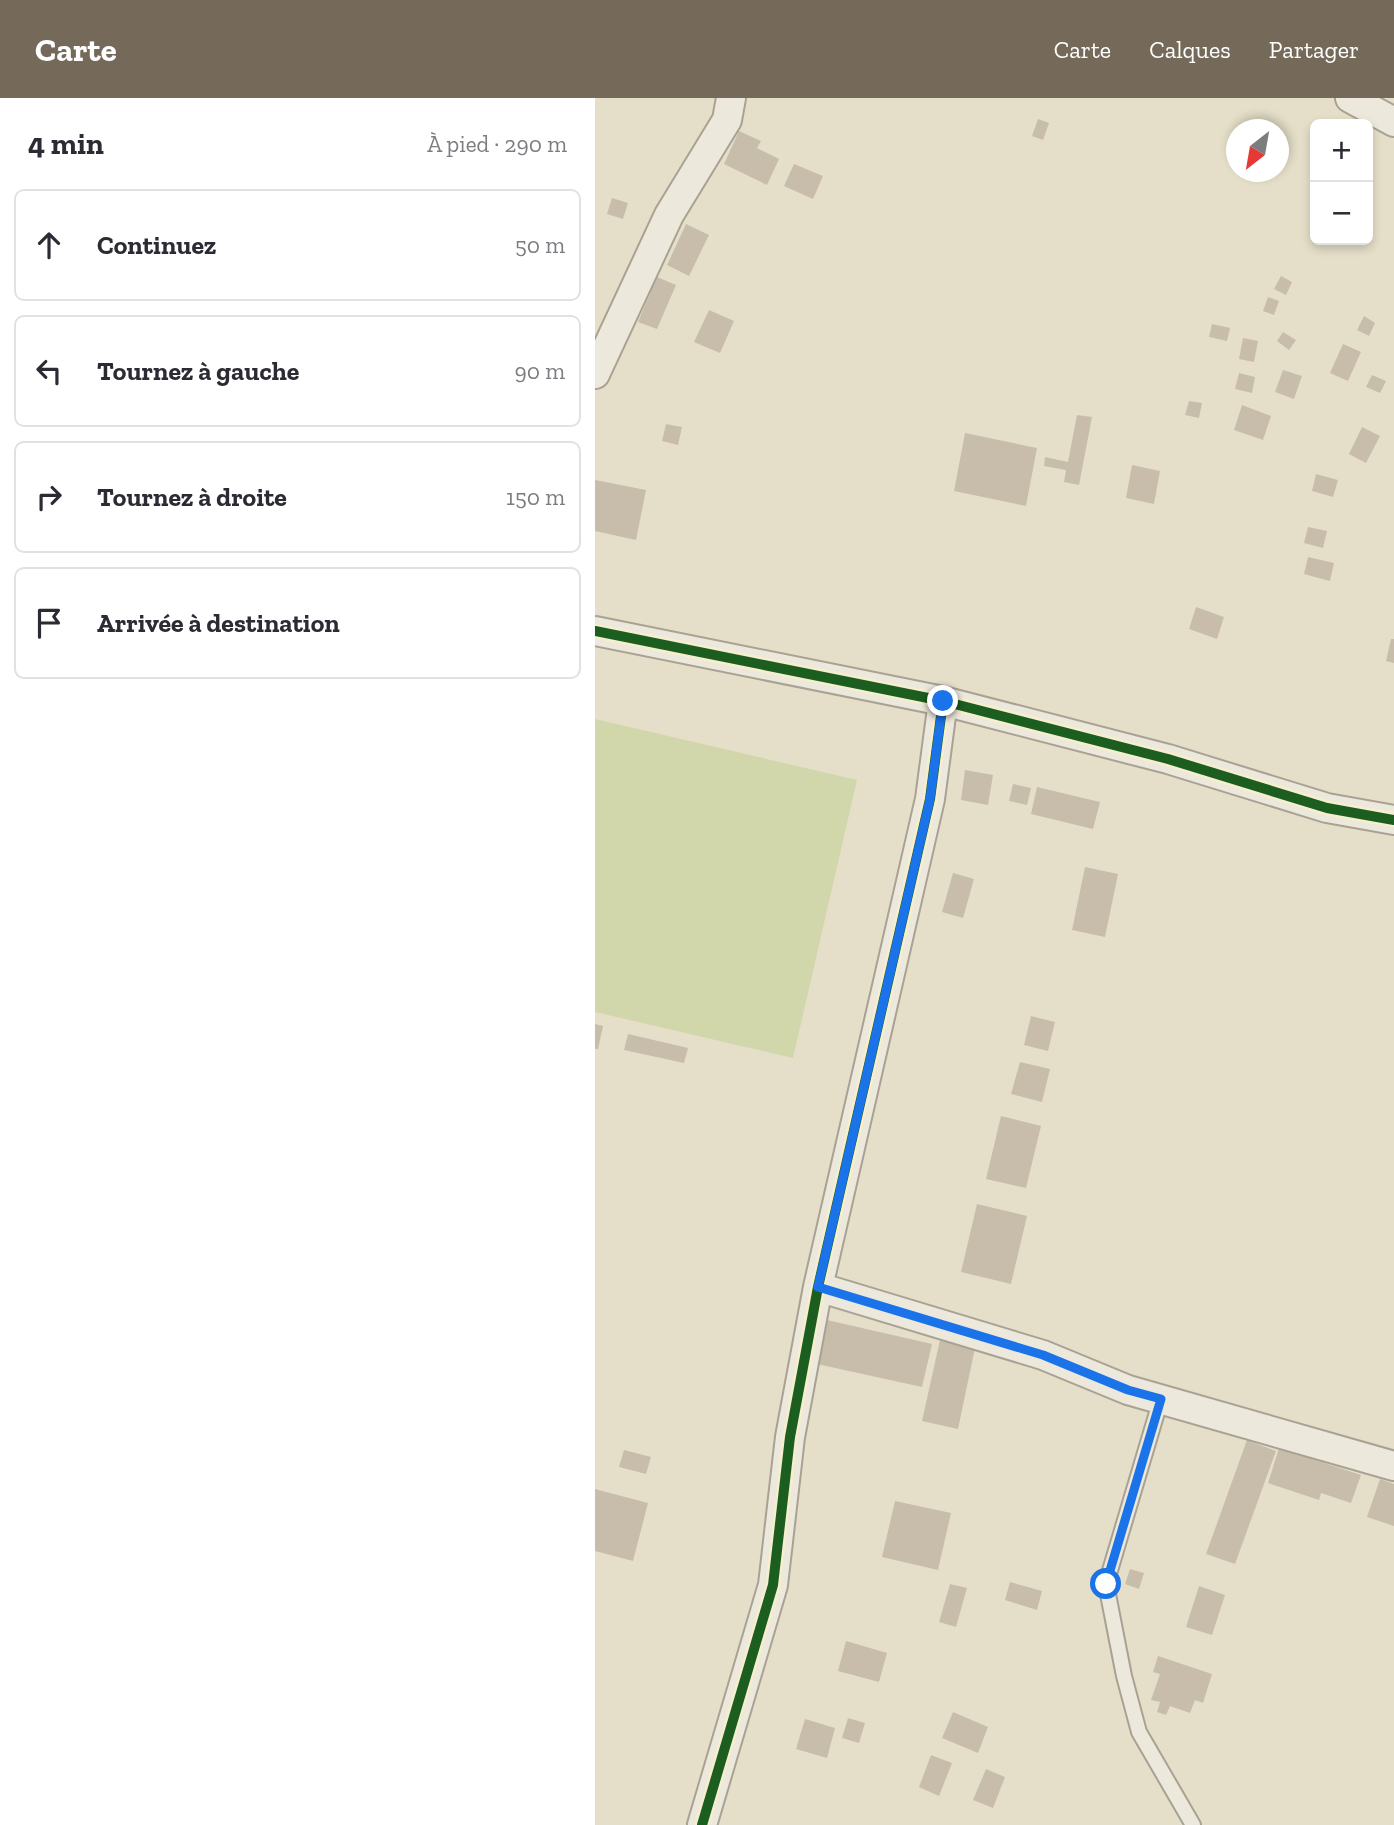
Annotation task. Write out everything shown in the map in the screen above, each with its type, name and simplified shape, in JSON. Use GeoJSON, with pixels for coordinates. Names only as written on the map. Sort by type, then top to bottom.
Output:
{"type":"FeatureCollection","features":[{"type":"Feature","properties":{"kind":"street"},"geometry":{"type":"LineString","coordinates":[[595,374],[669,215],[727,120],[730,98]]}},
{"type":"Feature","properties":{"kind":"street"},"geometry":{"type":"LineString","coordinates":[[1350,98],[1394,122]]}},
{"type":"Feature","properties":{"kind":"street"},"geometry":{"type":"LineString","coordinates":[[595,631],[943,701],[1168,758],[1327,808],[1394,820]]}},
{"type":"Feature","properties":{"kind":"street"},"geometry":{"type":"LineString","coordinates":[[702,1825],[773,1585],[790,1437],[818,1287],[930,799],[943,701]]}},
{"type":"Feature","properties":{"kind":"street"},"geometry":{"type":"LineString","coordinates":[[818,1287],[1043,1355],[1128,1390],[1394,1466]]}},
{"type":"Feature","properties":{"kind":"lane"},"geometry":{"type":"LineString","coordinates":[[1161,1399],[1106,1584],[1124,1676],[1139,1732],[1193,1825]]}},
{"type":"Feature","properties":{"kind":"green space"},"geometry":{"type":"Polygon","coordinates":[[[595,719],[857,780],[793,1058],[595,1012],[595,719]]]}},
{"type":"Feature","properties":{"kind":"building"},"geometry":{"type":"Polygon","coordinates":[[[1038,119],[1049,123],[1043,140],[1032,136],[1038,119]]]}},
{"type":"Feature","properties":{"kind":"building"},"geometry":{"type":"Polygon","coordinates":[[[739,131],[761,141],[757,148],[779,159],[767,185],[724,164],[739,131]]]}},
{"type":"Feature","properties":{"kind":"building"},"geometry":{"type":"Polygon","coordinates":[[[794,164],[823,176],[813,199],[784,186],[794,164]]]}},
{"type":"Feature","properties":{"kind":"building"},"geometry":{"type":"Polygon","coordinates":[[[612,198],[628,203],[623,219],[607,214],[612,198]]]}},
{"type":"Feature","properties":{"kind":"building"},"geometry":{"type":"Polygon","coordinates":[[[686,224],[709,235],[689,276],[667,265],[686,224]]]}},
{"type":"Feature","properties":{"kind":"building"},"geometry":{"type":"Polygon","coordinates":[[[1281,276],[1292,282],[1286,295],[1274,289],[1281,276]]]}},
{"type":"Feature","properties":{"kind":"building"},"geometry":{"type":"Polygon","coordinates":[[[657,277],[676,285],[657,329],[638,322],[657,277]]]}},
{"type":"Feature","properties":{"kind":"building"},"geometry":{"type":"Polygon","coordinates":[[[1268,297],[1279,301],[1274,315],[1263,311],[1268,297]]]}},
{"type":"Feature","properties":{"kind":"building"},"geometry":{"type":"Polygon","coordinates":[[[709,310],[734,321],[720,353],[694,342],[709,310]]]}},
{"type":"Feature","properties":{"kind":"building"},"geometry":{"type":"Polygon","coordinates":[[[1364,316],[1375,323],[1369,336],[1357,330],[1364,316]]]}},
{"type":"Feature","properties":{"kind":"building"},"geometry":{"type":"Polygon","coordinates":[[[1212,324],[1230,328],[1227,341],[1209,337],[1212,324]]]}},
{"type":"Feature","properties":{"kind":"building"},"geometry":{"type":"Polygon","coordinates":[[[1283,332],[1296,340],[1289,350],[1277,341],[1283,332]]]}},
{"type":"Feature","properties":{"kind":"building"},"geometry":{"type":"Polygon","coordinates":[[[1243,338],[1258,341],[1254,362],[1239,359],[1243,338]]]}},
{"type":"Feature","properties":{"kind":"building"},"geometry":{"type":"Polygon","coordinates":[[[1343,344],[1361,352],[1348,381],[1330,373],[1343,344]]]}},
{"type":"Feature","properties":{"kind":"building"},"geometry":{"type":"Polygon","coordinates":[[[1283,370],[1302,376],[1294,399],[1275,392],[1283,370]]]}},
{"type":"Feature","properties":{"kind":"building"},"geometry":{"type":"Polygon","coordinates":[[[1239,373],[1255,377],[1252,393],[1235,389],[1239,373]]]}},
{"type":"Feature","properties":{"kind":"building"},"geometry":{"type":"Polygon","coordinates":[[[1372,375],[1386,381],[1380,393],[1366,387],[1372,375]]]}},
{"type":"Feature","properties":{"kind":"building"},"geometry":{"type":"Polygon","coordinates":[[[1189,401],[1202,403],[1199,418],[1185,415],[1189,401]]]}},
{"type":"Feature","properties":{"kind":"building"},"geometry":{"type":"Polygon","coordinates":[[[1242,405],[1271,416],[1263,440],[1234,430],[1242,405]]]}},
{"type":"Feature","properties":{"kind":"building"},"geometry":{"type":"Polygon","coordinates":[[[1077,415],[1092,417],[1079,485],[1064,482],[1066,470],[1044,466],[1045,457],[1068,462],[1077,415]]]}},
{"type":"Feature","properties":{"kind":"building"},"geometry":{"type":"Polygon","coordinates":[[[666,424],[682,427],[678,445],[662,441],[666,424]]]}},
{"type":"Feature","properties":{"kind":"building"},"geometry":{"type":"Polygon","coordinates":[[[1362,427],[1380,436],[1366,463],[1349,454],[1362,427]]]}},
{"type":"Feature","properties":{"kind":"building"},"geometry":{"type":"Polygon","coordinates":[[[965,433],[1037,448],[1026,506],[954,491],[965,433]]]}},
{"type":"Feature","properties":{"kind":"building"},"geometry":{"type":"Polygon","coordinates":[[[1132,465],[1160,471],[1154,504],[1126,498],[1132,465]]]}},
{"type":"Feature","properties":{"kind":"building"},"geometry":{"type":"Polygon","coordinates":[[[1316,474],[1338,480],[1333,497],[1312,491],[1316,474]]]}},
{"type":"Feature","properties":{"kind":"building"},"geometry":{"type":"Polygon","coordinates":[[[595,480],[646,490],[636,540],[595,531],[595,480]]]}},
{"type":"Feature","properties":{"kind":"building"},"geometry":{"type":"Polygon","coordinates":[[[1308,527],[1327,531],[1323,548],[1304,543],[1308,527]]]}},
{"type":"Feature","properties":{"kind":"building"},"geometry":{"type":"Polygon","coordinates":[[[1308,557],[1334,563],[1330,581],[1304,574],[1308,557]]]}},
{"type":"Feature","properties":{"kind":"building"},"geometry":{"type":"Polygon","coordinates":[[[1196,607],[1224,617],[1217,639],[1189,629],[1196,607]]]}},
{"type":"Feature","properties":{"kind":"building"},"geometry":{"type":"Polygon","coordinates":[[[1391,639],[1394,639],[1394,663],[1386,661],[1391,639]]]}},
{"type":"Feature","properties":{"kind":"building"},"geometry":{"type":"Polygon","coordinates":[[[965,770],[993,775],[988,805],[961,800],[965,770]]]}},
{"type":"Feature","properties":{"kind":"building"},"geometry":{"type":"Polygon","coordinates":[[[1013,784],[1031,788],[1027,805],[1009,801],[1013,784]]]}},
{"type":"Feature","properties":{"kind":"building"},"geometry":{"type":"Polygon","coordinates":[[[1037,787],[1100,802],[1093,829],[1031,814],[1037,787]]]}},
{"type":"Feature","properties":{"kind":"building"},"geometry":{"type":"Polygon","coordinates":[[[1085,867],[1118,874],[1105,937],[1072,930],[1085,867]]]}},
{"type":"Feature","properties":{"kind":"building"},"geometry":{"type":"Polygon","coordinates":[[[953,873],[974,879],[963,918],[942,912],[953,873]]]}},
{"type":"Feature","properties":{"kind":"building"},"geometry":{"type":"Polygon","coordinates":[[[1031,1016],[1055,1022],[1048,1051],[1024,1045],[1031,1016]]]}},
{"type":"Feature","properties":{"kind":"building"},"geometry":{"type":"Polygon","coordinates":[[[595,1024],[603,1026],[598,1049],[595,1049],[595,1024]]]}},
{"type":"Feature","properties":{"kind":"building"},"geometry":{"type":"Polygon","coordinates":[[[628,1034],[688,1048],[684,1063],[624,1050],[628,1034]]]}},
{"type":"Feature","properties":{"kind":"building"},"geometry":{"type":"Polygon","coordinates":[[[1020,1062],[1050,1069],[1042,1102],[1011,1094],[1020,1062]]]}},
{"type":"Feature","properties":{"kind":"building"},"geometry":{"type":"Polygon","coordinates":[[[1001,1116],[1041,1126],[1026,1188],[986,1179],[1001,1116]]]}},
{"type":"Feature","properties":{"kind":"building"},"geometry":{"type":"Polygon","coordinates":[[[977,1204],[1027,1216],[1011,1284],[961,1272],[977,1204]]]}},
{"type":"Feature","properties":{"kind":"building"},"geometry":{"type":"Polygon","coordinates":[[[827,1320],[932,1344],[922,1387],[817,1364],[827,1320]]]}},
{"type":"Feature","properties":{"kind":"building"},"geometry":{"type":"Polygon","coordinates":[[[940,1340],[975,1348],[958,1429],[922,1421],[940,1340]]]}},
{"type":"Feature","properties":{"kind":"building"},"geometry":{"type":"Polygon","coordinates":[[[1247,1440],[1276,1451],[1235,1564],[1206,1554],[1247,1440]]]}},
{"type":"Feature","properties":{"kind":"building"},"geometry":{"type":"Polygon","coordinates":[[[1279,1448],[1361,1475],[1351,1503],[1321,1493],[1319,1500],[1268,1483],[1279,1448]]]}},
{"type":"Feature","properties":{"kind":"building"},"geometry":{"type":"Polygon","coordinates":[[[624,1450],[651,1457],[646,1474],[619,1467],[624,1450]]]}},
{"type":"Feature","properties":{"kind":"building"},"geometry":{"type":"Polygon","coordinates":[[[1380,1479],[1394,1484],[1394,1526],[1367,1517],[1380,1479]]]}},
{"type":"Feature","properties":{"kind":"building"},"geometry":{"type":"Polygon","coordinates":[[[595,1489],[648,1503],[633,1561],[595,1551],[595,1489]]]}},
{"type":"Feature","properties":{"kind":"building"},"geometry":{"type":"Polygon","coordinates":[[[895,1501],[951,1513],[938,1570],[882,1557],[895,1501]]]}},
{"type":"Feature","properties":{"kind":"building"},"geometry":{"type":"Polygon","coordinates":[[[1130,1569],[1144,1573],[1139,1589],[1125,1584],[1130,1569]]]}},
{"type":"Feature","properties":{"kind":"building"},"geometry":{"type":"Polygon","coordinates":[[[1010,1582],[1042,1591],[1037,1610],[1005,1600],[1010,1582]]]}},
{"type":"Feature","properties":{"kind":"building"},"geometry":{"type":"Polygon","coordinates":[[[950,1584],[967,1588],[956,1627],[939,1622],[950,1584]]]}},
{"type":"Feature","properties":{"kind":"building"},"geometry":{"type":"Polygon","coordinates":[[[1199,1586],[1225,1595],[1212,1635],[1186,1627],[1199,1586]]]}},
{"type":"Feature","properties":{"kind":"building"},"geometry":{"type":"Polygon","coordinates":[[[846,1641],[887,1653],[879,1682],[838,1671],[846,1641]]]}},
{"type":"Feature","properties":{"kind":"building"},"geometry":{"type":"Polygon","coordinates":[[[1158,1656],[1212,1674],[1203,1703],[1195,1700],[1190,1713],[1170,1706],[1166,1715],[1157,1712],[1160,1702],[1151,1700],[1160,1674],[1153,1672],[1158,1656]]]}},
{"type":"Feature","properties":{"kind":"building"},"geometry":{"type":"Polygon","coordinates":[[[953,1712],[988,1727],[978,1753],[942,1738],[953,1712]]]}},
{"type":"Feature","properties":{"kind":"building"},"geometry":{"type":"Polygon","coordinates":[[[848,1718],[865,1723],[859,1743],[842,1738],[848,1718]]]}},
{"type":"Feature","properties":{"kind":"building"},"geometry":{"type":"Polygon","coordinates":[[[805,1719],[835,1728],[827,1758],[796,1749],[805,1719]]]}},
{"type":"Feature","properties":{"kind":"building"},"geometry":{"type":"Polygon","coordinates":[[[931,1755],[952,1763],[939,1796],[919,1787],[931,1755]]]}},
{"type":"Feature","properties":{"kind":"building"},"geometry":{"type":"Polygon","coordinates":[[[986,1769],[1005,1777],[993,1808],[973,1800],[986,1769]]]}},
{"type":"Feature","properties":{"kind":"cycle path"},"geometry":{"type":"LineString","coordinates":[[595,631],[943,701],[1168,759],[1327,808],[1394,820]]}},
{"type":"Feature","properties":{"kind":"cycle path"},"geometry":{"type":"LineString","coordinates":[[702,1825],[773,1585],[790,1437],[818,1287],[930,799],[943,701]]}},
{"type":"Feature","properties":{"kind":"route"},"geometry":{"type":"LineString","coordinates":[[943,701],[930,799],[818,1287],[1043,1355],[1128,1390],[1161,1399],[1106,1584]]}}]}
